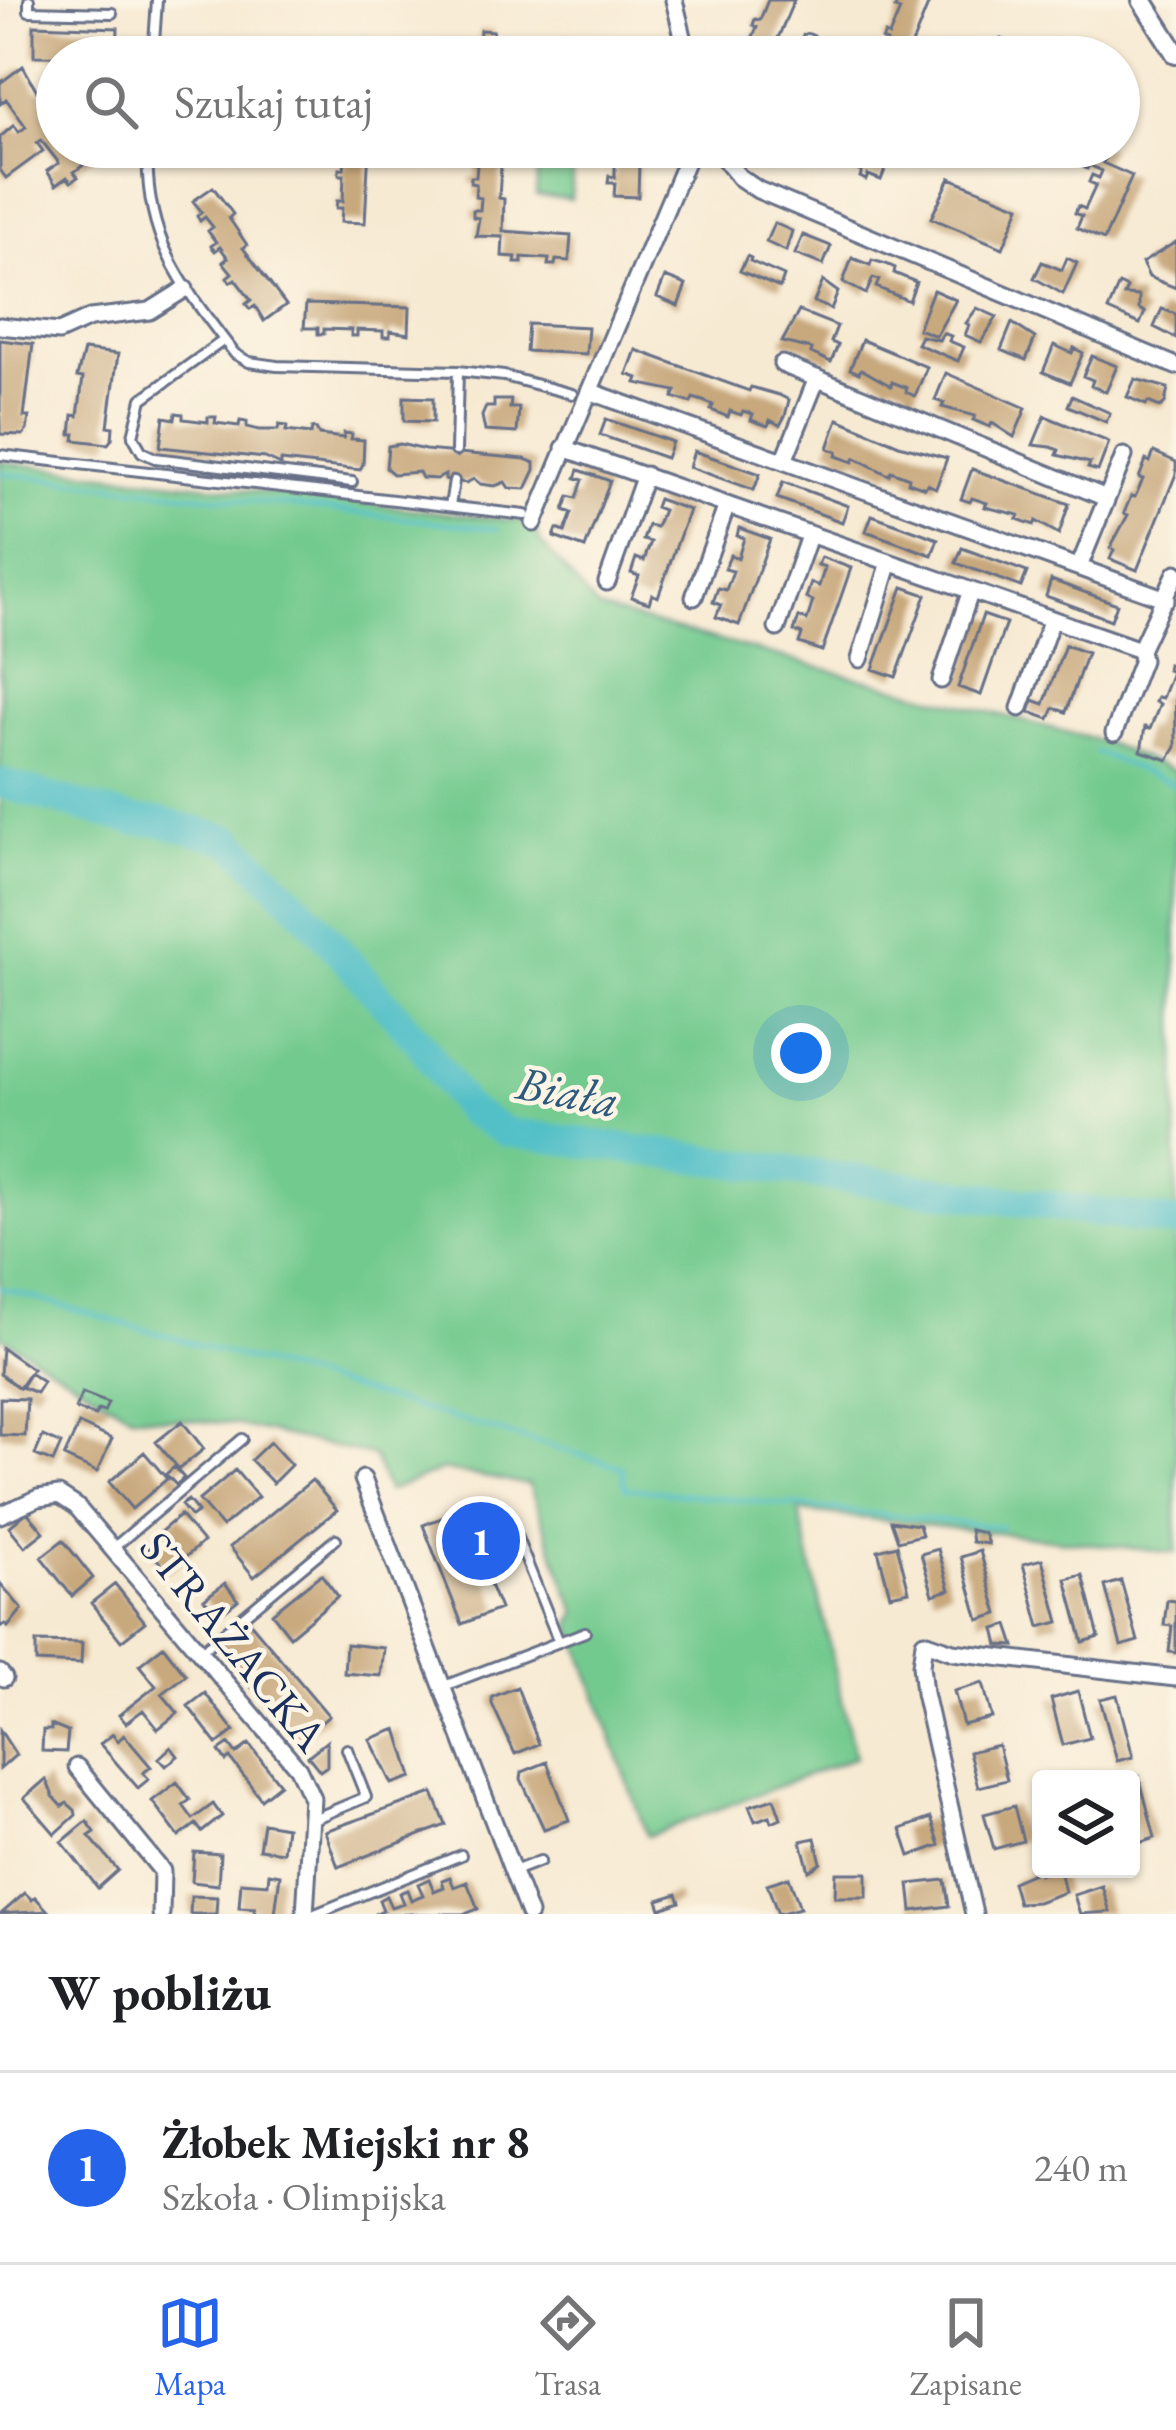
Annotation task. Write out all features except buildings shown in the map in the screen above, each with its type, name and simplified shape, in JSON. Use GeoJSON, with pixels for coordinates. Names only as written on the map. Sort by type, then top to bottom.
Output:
{"type":"FeatureCollection","features":[{"type":"Feature","properties":{"kind":"street"},"geometry":{"type":"LineString","coordinates":[[674,0],[683,36]]}},
{"type":"Feature","properties":{"kind":"street"},"geometry":{"type":"LineString","coordinates":[[1142,0],[1176,54]]}},
{"type":"Feature","properties":{"kind":"street"},"geometry":{"type":"LineString","coordinates":[[530,519],[565,448],[580,392],[682,168]]}},
{"type":"Feature","properties":{"kind":"street"},"geometry":{"type":"LineString","coordinates":[[732,168],[758,190],[1176,366]]}},
{"type":"Feature","properties":{"kind":"street"},"geometry":{"type":"LineString","coordinates":[[0,326],[59,332],[91,318],[150,310],[185,289]]}},
{"type":"Feature","properties":{"kind":"street"},"geometry":{"type":"LineString","coordinates":[[782,364],[1106,498]]}},
{"type":"Feature","properties":{"kind":"street"},"geometry":{"type":"LineString","coordinates":[[784,461],[817,378]]}},
{"type":"Feature","properties":{"kind":"street"},"geometry":{"type":"LineString","coordinates":[[580,392],[1079,567],[1168,608]]}},
{"type":"Feature","properties":{"kind":"street"},"geometry":{"type":"LineString","coordinates":[[565,448],[1140,650]]}},
{"type":"Feature","properties":{"kind":"street"},"geometry":{"type":"LineString","coordinates":[[1079,567],[1124,456]]}},
{"type":"Feature","properties":{"kind":"street"},"geometry":{"type":"LineString","coordinates":[[607,582],[645,475]]}},
{"type":"Feature","properties":{"kind":"street"},"geometry":{"type":"LineString","coordinates":[[694,597],[727,505]]}},
{"type":"Feature","properties":{"kind":"street"},"geometry":{"type":"LineString","coordinates":[[777,628],[809,536]]}},
{"type":"Feature","properties":{"kind":"street"},"geometry":{"type":"LineString","coordinates":[[860,658],[889,565]]}},
{"type":"Feature","properties":{"kind":"street"},"geometry":{"type":"LineString","coordinates":[[1114,733],[1142,660],[1140,650],[1168,608],[1176,573]]}},
{"type":"Feature","properties":{"kind":"street"},"geometry":{"type":"LineString","coordinates":[[940,680],[970,593]]}},
{"type":"Feature","properties":{"kind":"street"},"geometry":{"type":"LineString","coordinates":[[1020,708],[1051,621]]}},
{"type":"Feature","properties":{"kind":"street"},"geometry":{"type":"LineString","coordinates":[[363,1479],[529,1914]]}},
{"type":"Feature","properties":{"kind":"street","name":"STRAŻACKA"},"geometry":{"type":"LineString","coordinates":[[0,1515],[38,1498],[59,1495],[76,1506],[298,1768],[312,1798],[305,1914]]}},
{"type":"Feature","properties":{"kind":"street"},"geometry":{"type":"LineString","coordinates":[[974,1914],[924,1693],[924,1642],[953,1652],[1176,1678]]}},
{"type":"Feature","properties":{"kind":"street"},"geometry":{"type":"LineString","coordinates":[[76,1767],[162,1871],[160,1914]]}},
{"type":"Feature","properties":{"kind":"lane"},"geometry":{"type":"LineString","coordinates":[[29,0],[29,11],[112,13]]}},
{"type":"Feature","properties":{"kind":"lane"},"geometry":{"type":"LineString","coordinates":[[154,36],[157,0]]}},
{"type":"Feature","properties":{"kind":"lane"},"geometry":{"type":"LineString","coordinates":[[148,168],[149,210],[164,253],[224,340],[249,362],[371,371],[458,371],[580,392]]}},
{"type":"Feature","properties":{"kind":"lane"},"geometry":{"type":"LineString","coordinates":[[224,340],[142,399],[134,436],[142,452],[154,458],[352,482]]}},
{"type":"Feature","properties":{"kind":"lane"},"geometry":{"type":"LineString","coordinates":[[457,451],[458,371]]}},
{"type":"Feature","properties":{"kind":"lane"},"geometry":{"type":"LineString","coordinates":[[0,455],[530,519]]}},
{"type":"Feature","properties":{"kind":"lane"},"geometry":{"type":"LineString","coordinates":[[450,506],[454,481]]}},
{"type":"Feature","properties":{"kind":"lane"},"geometry":{"type":"LineString","coordinates":[[112,1549],[242,1439]]}},
{"type":"Feature","properties":{"kind":"lane"},"geometry":{"type":"LineString","coordinates":[[515,1533],[559,1642]]}},
{"type":"Feature","properties":{"kind":"lane"},"geometry":{"type":"LineString","coordinates":[[200,1652],[336,1539]]}},
{"type":"Feature","properties":{"kind":"lane"},"geometry":{"type":"LineString","coordinates":[[443,1687],[585,1632]]}},
{"type":"Feature","properties":{"kind":"lane"},"geometry":{"type":"LineString","coordinates":[[311,1820],[366,1797],[347,1749]]}},
{"type":"Feature","properties":{"kind":"lane"},"geometry":{"type":"LineString","coordinates":[[315,1914],[461,1855]]}},
{"type":"Feature","properties":{"kind":"lane"},"geometry":{"type":"LineString","coordinates":[[512,1872],[540,1861]]}},
{"type":"Feature","properties":{"kind":"green space"},"geometry":{"type":"Polygon","coordinates":[[[538,168],[573,168],[571,199],[536,195],[538,168]]]}},
{"type":"Feature","properties":{"kind":"green space"},"geometry":{"type":"Polygon","coordinates":[[[0,462],[534,523],[539,540],[598,609],[1104,742],[1176,772],[1176,1553],[799,1511],[855,1757],[647,1836],[571,1624],[577,1614],[529,1485],[443,1470],[387,1491],[373,1456],[233,1424],[131,1415],[0,1336],[0,462]]]}},
{"type":"Feature","properties":{"kind":"waterway"},"geometry":{"type":"LineString","coordinates":[[0,473],[498,529]]}},
{"type":"Feature","properties":{"kind":"waterway"},"geometry":{"type":"LineString","coordinates":[[1095,752],[1176,785]]}},
{"type":"Feature","properties":{"kind":"waterway","name":"Biała"},"geometry":{"type":"LineString","coordinates":[[0,783],[133,821],[160,822],[231,840],[301,908],[420,1043],[467,1110],[505,1132],[1176,1223]]}},
{"type":"Feature","properties":{"kind":"waterway"},"geometry":{"type":"LineString","coordinates":[[0,1288],[622,1467],[625,1488],[1001,1527]]}},
{"type":"Feature","properties":{"kind":"place","name":"Żłobek Miejski nr 8"},"geometry":{"type":"Point","coordinates":[481,1541]}}]}
